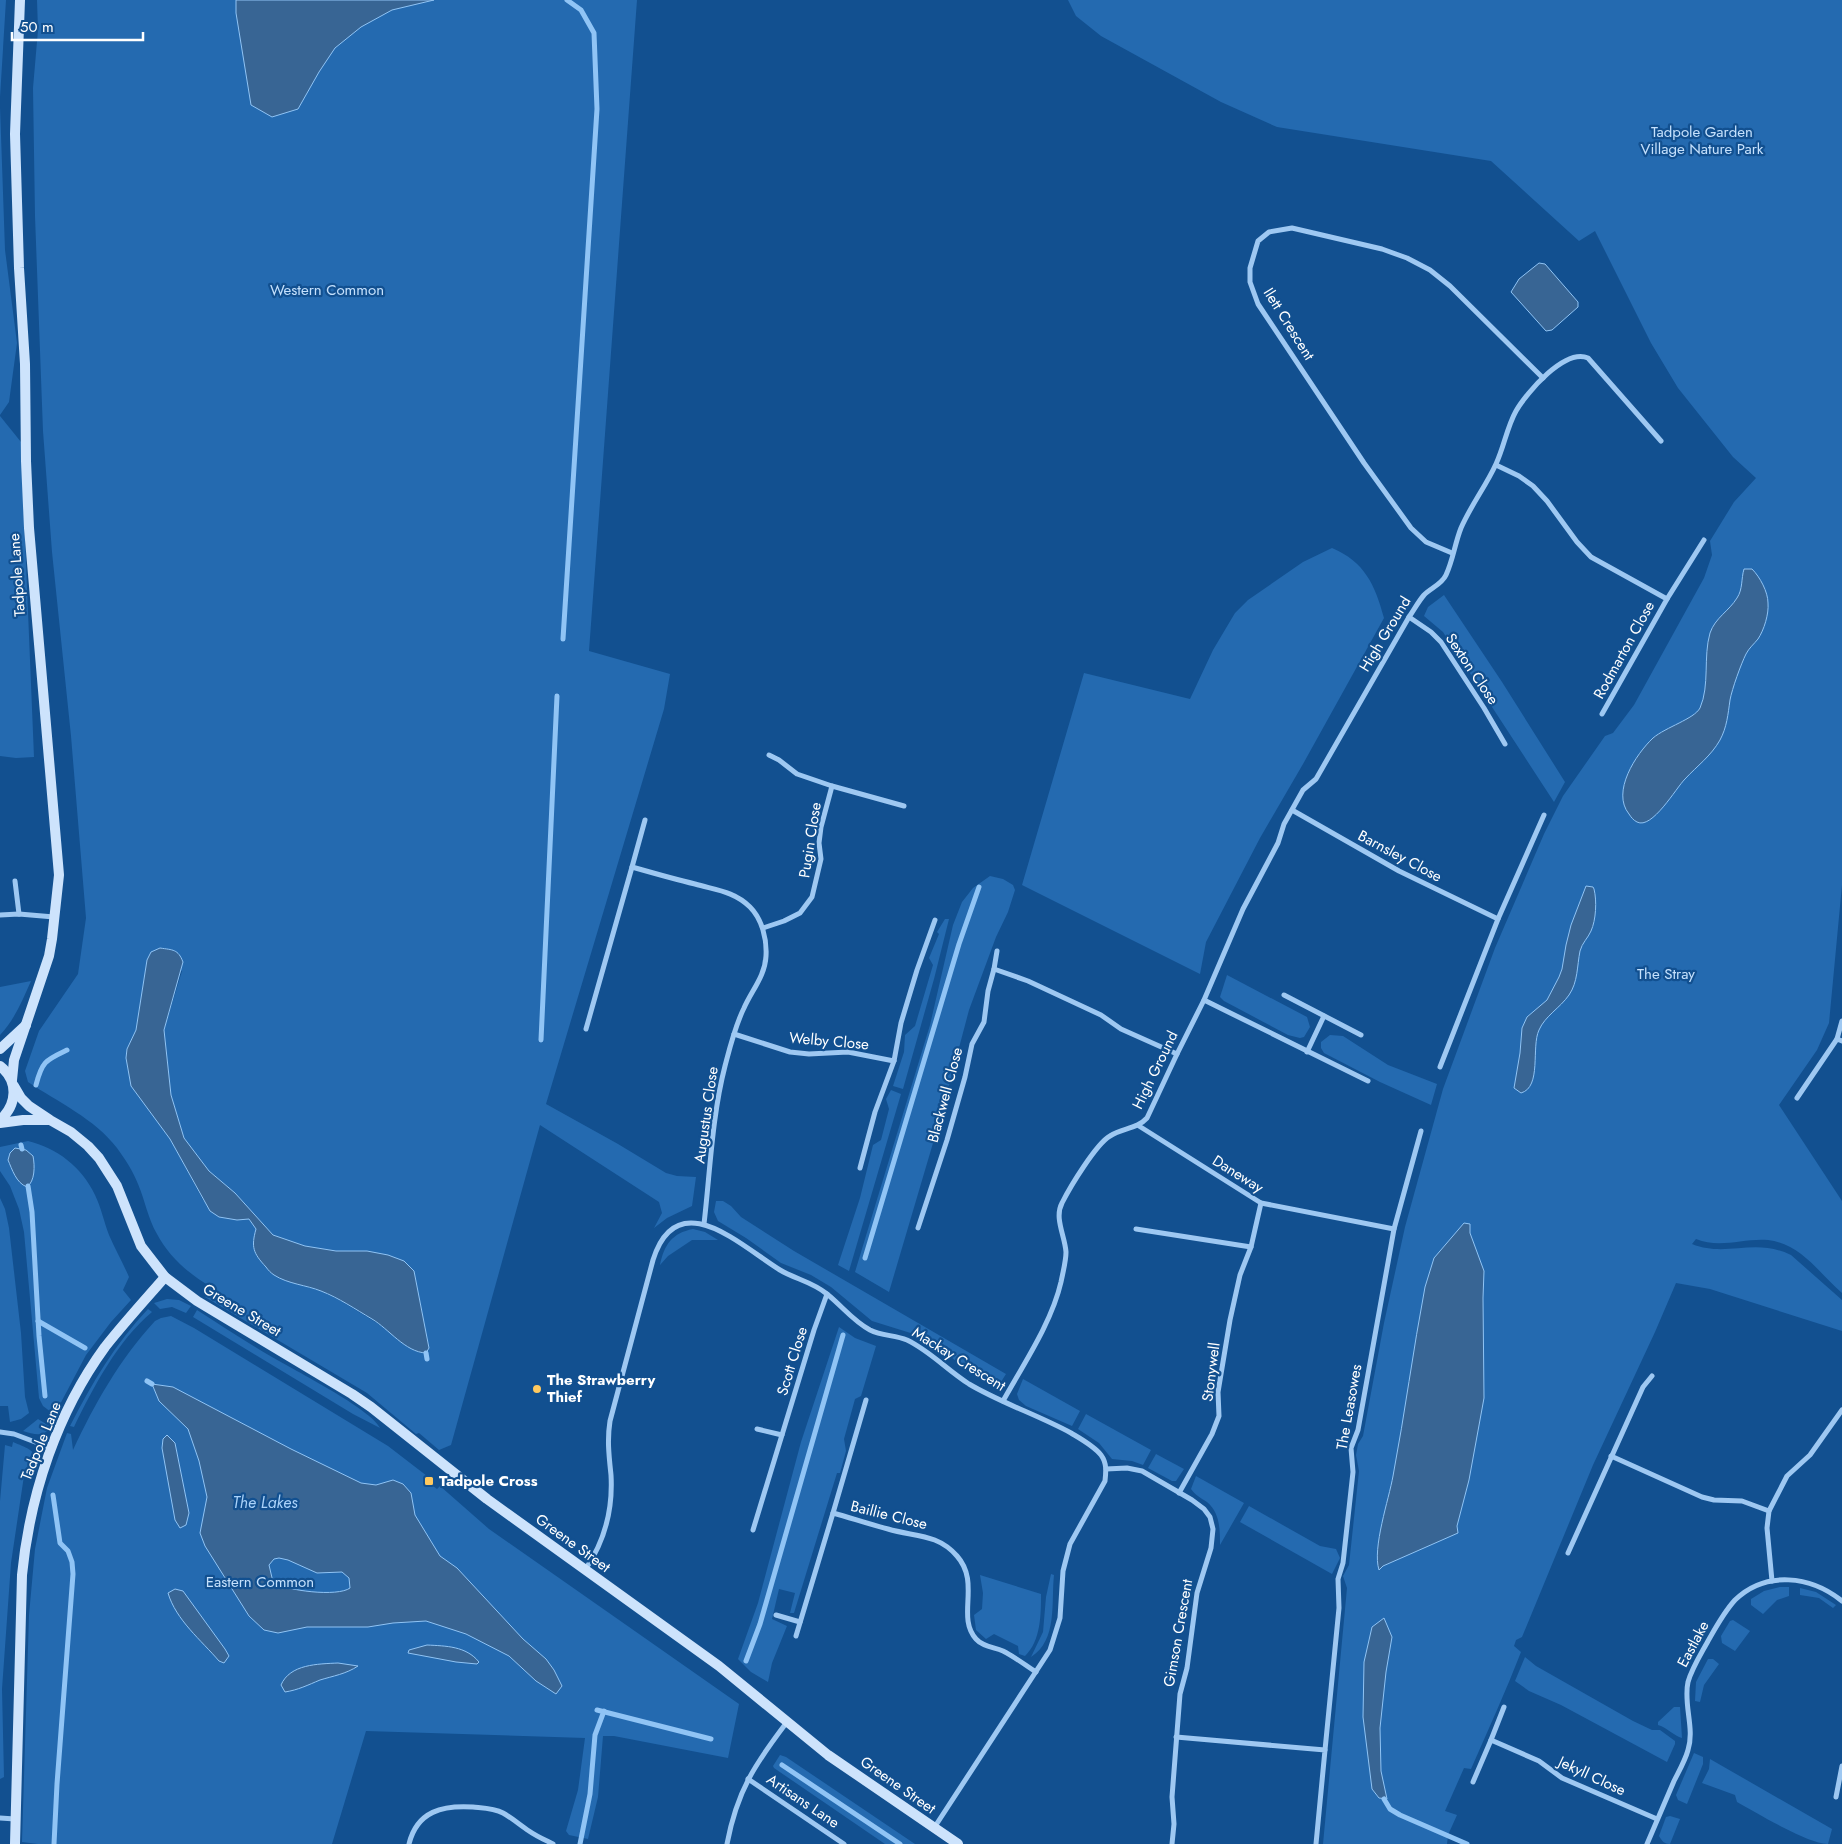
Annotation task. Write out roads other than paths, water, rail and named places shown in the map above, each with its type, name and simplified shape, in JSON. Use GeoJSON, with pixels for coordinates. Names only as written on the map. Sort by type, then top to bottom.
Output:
{"type":"FeatureCollection","features":[{"type":"Feature","properties":{"kind":"street","name":"Tadpole Lane"},"geometry":{"type":"LineString","coordinates":[[0,1122],[12,1105],[14,1096],[14,1060],[49,956],[59,875],[36,624],[26,461],[25,364],[19,268],[15,134],[20,0]]}},
{"type":"Feature","properties":{"kind":"street","name":"Ilett Crescent"},"geometry":{"type":"LineString","coordinates":[[1452,553],[1426,542],[1411,528],[1364,463],[1258,304],[1250,282],[1250,268],[1258,241],[1269,232],[1292,228],[1382,249],[1407,258],[1430,270],[1450,286],[1543,378]]}},
{"type":"Feature","properties":{"kind":"street","name":"High Ground"},"geometry":{"type":"LineString","coordinates":[[1003,1401],[1044,1326],[1061,1284],[1066,1251],[1059,1212],[1063,1201],[1105,1139],[1117,1132],[1139,1126],[1147,1118],[1204,1000],[1239,918],[1278,843],[1284,824],[1303,790],[1316,779],[1409,617],[1423,596],[1446,575],[1452,553],[1465,520],[1496,465],[1516,411],[1543,378],[1571,357],[1583,355],[1588,358],[1661,441]]}},
{"type":"Feature","properties":{"kind":"street","name":"Rodmarton Close"},"geometry":{"type":"LineString","coordinates":[[1496,465],[1519,476],[1533,486],[1591,557],[1668,599]]}},
{"type":"Feature","properties":{"kind":"street","name":"Rodmarton Close"},"geometry":{"type":"LineString","coordinates":[[1602,714],[1704,540]]}},
{"type":"Feature","properties":{"kind":"street","name":"Sexton Close"},"geometry":{"type":"LineString","coordinates":[[1409,617],[1431,632],[1441,642],[1480,701],[1504,744]]}},
{"type":"Feature","properties":{"kind":"street","name":"Pugin Close"},"geometry":{"type":"LineString","coordinates":[[769,754],[797,774],[904,806]]}},
{"type":"Feature","properties":{"kind":"street","name":"Pugin Close"},"geometry":{"type":"LineString","coordinates":[[763,928],[800,913],[812,897],[821,859],[821,827],[832,786]]}},
{"type":"Feature","properties":{"kind":"street","name":"Barnsley Close"},"geometry":{"type":"LineString","coordinates":[[1292,810],[1400,871],[1498,919]]}},
{"type":"Feature","properties":{"kind":"street"},"geometry":{"type":"LineString","coordinates":[[1440,1067],[1498,919],[1544,815]]}},
{"type":"Feature","properties":{"kind":"street"},"geometry":{"type":"LineString","coordinates":[[586,1028],[645,820]]}},
{"type":"Feature","properties":{"kind":"street","name":"Augustus Close"},"geometry":{"type":"LineString","coordinates":[[632,867],[696,885],[722,890],[736,896],[750,906],[763,928],[766,947],[765,966],[760,980],[744,1008],[724,1067],[718,1100],[704,1224]]}},
{"type":"Feature","properties":{"kind":"street"},"geometry":{"type":"LineString","coordinates":[[15,881],[19,914]]}},
{"type":"Feature","properties":{"kind":"street"},"geometry":{"type":"LineString","coordinates":[[0,915],[19,914],[55,918]]}},
{"type":"Feature","properties":{"kind":"street"},"geometry":{"type":"LineString","coordinates":[[860,1168],[876,1112],[894,1061],[901,1023],[916,970],[935,920]]}},
{"type":"Feature","properties":{"kind":"street","name":"Blackwell Close"},"geometry":{"type":"LineString","coordinates":[[918,1228],[949,1132],[965,1077],[972,1044],[984,1022],[988,991],[997,951]]}},
{"type":"Feature","properties":{"kind":"street"},"geometry":{"type":"LineString","coordinates":[[994,969],[1028,980],[1101,1015],[1120,1029],[1177,1054]]}},
{"type":"Feature","properties":{"kind":"street"},"geometry":{"type":"LineString","coordinates":[[1284,995],[1361,1035]]}},
{"type":"Feature","properties":{"kind":"street"},"geometry":{"type":"LineString","coordinates":[[1204,1000],[1368,1081]]}},
{"type":"Feature","properties":{"kind":"street"},"geometry":{"type":"LineString","coordinates":[[1307,1052],[1324,1016]]}},
{"type":"Feature","properties":{"kind":"street"},"geometry":{"type":"LineString","coordinates":[[1797,1098],[1839,1040],[1842,1021]]}},
{"type":"Feature","properties":{"kind":"street","name":"Tadpole Lane"},"geometry":{"type":"LineString","coordinates":[[0,1049],[28,1022]]}},
{"type":"Feature","properties":{"kind":"street","name":"Welby Close"},"geometry":{"type":"LineString","coordinates":[[734,1034],[790,1052],[809,1054],[848,1052],[894,1061]]}},
{"type":"Feature","properties":{"kind":"street"},"geometry":{"type":"LineString","coordinates":[[0,1066],[6,1070],[24,1101],[50,1120],[71,1132],[99,1158],[118,1186],[141,1246],[165,1277]]}},
{"type":"Feature","properties":{"kind":"street","name":"Tadpole Lane"},"geometry":{"type":"LineString","coordinates":[[0,1122],[50,1120]]}},
{"type":"Feature","properties":{"kind":"street","name":"Daneway"},"geometry":{"type":"LineString","coordinates":[[1139,1126],[1261,1203],[1394,1229]]}},
{"type":"Feature","properties":{"kind":"street","name":"The Leasowes"},"geometry":{"type":"LineString","coordinates":[[1316,1844],[1339,1608],[1338,1579],[1344,1563],[1353,1472],[1352,1448],[1359,1423],[1394,1229],[1421,1131]]}},
{"type":"Feature","properties":{"kind":"street","name":"Stonywell"},"geometry":{"type":"LineString","coordinates":[[1180,1493],[1212,1434],[1219,1416],[1218,1392],[1230,1320],[1240,1275],[1251,1247],[1261,1203]]}},
{"type":"Feature","properties":{"kind":"street"},"geometry":{"type":"LineString","coordinates":[[585,1570],[597,1552],[605,1528],[611,1485],[607,1442],[610,1421],[656,1249],[665,1236],[676,1228],[688,1223],[704,1224]]}},
{"type":"Feature","properties":{"kind":"street","name":"Mackay Crescent"},"geometry":{"type":"LineString","coordinates":[[704,1224],[730,1237],[781,1270],[813,1285],[827,1294],[843,1311],[864,1327],[911,1343],[930,1354],[968,1383],[1075,1435],[1100,1454],[1104,1459],[1106,1469]]}},
{"type":"Feature","properties":{"kind":"street"},"geometry":{"type":"LineString","coordinates":[[1136,1229],[1251,1247]]}},
{"type":"Feature","properties":{"kind":"street","name":"Tadpole Lane"},"geometry":{"type":"LineString","coordinates":[[15,1844],[20,1619],[24,1558],[36,1494],[52,1448],[71,1405],[94,1363],[124,1324],[165,1277]]}},
{"type":"Feature","properties":{"kind":"street","name":"Greene Street"},"geometry":{"type":"LineString","coordinates":[[165,1277],[197,1301],[371,1407],[486,1500],[719,1666],[828,1755],[958,1844]]}},
{"type":"Feature","properties":{"kind":"street","name":"Scott Close"},"geometry":{"type":"LineString","coordinates":[[753,1530],[827,1294]]}},
{"type":"Feature","properties":{"kind":"street"},"geometry":{"type":"LineString","coordinates":[[1568,1552],[1643,1387],[1652,1376]]}},
{"type":"Feature","properties":{"kind":"street","name":"Baillie Close"},"geometry":{"type":"LineString","coordinates":[[796,1636],[866,1400]]}},
{"type":"Feature","properties":{"kind":"street"},"geometry":{"type":"LineString","coordinates":[[1772,1581],[1767,1528],[1769,1512],[1787,1476],[1810,1455],[1842,1410]]}},
{"type":"Feature","properties":{"kind":"street"},"geometry":{"type":"LineString","coordinates":[[756,1428],[782,1435]]}},
{"type":"Feature","properties":{"kind":"street"},"geometry":{"type":"LineString","coordinates":[[0,1432],[14,1434],[52,1448]]}},
{"type":"Feature","properties":{"kind":"street"},"geometry":{"type":"LineString","coordinates":[[1611,1456],[1702,1497],[1714,1500],[1742,1501],[1769,1512]]}},
{"type":"Feature","properties":{"kind":"street"},"geometry":{"type":"LineString","coordinates":[[934,1828],[1050,1650],[1058,1629],[1063,1571],[1070,1544],[1081,1522],[1103,1487],[1106,1469]]}},
{"type":"Feature","properties":{"kind":"street","name":"Gimson Crescent"},"geometry":{"type":"LineString","coordinates":[[1106,1469],[1138,1470],[1198,1505],[1212,1523],[1211,1548],[1196,1593],[1189,1658],[1180,1694],[1172,1797],[1174,1824],[1172,1844]]}},
{"type":"Feature","properties":{"kind":"street","name":"Baillie Close"},"geometry":{"type":"LineString","coordinates":[[833,1513],[890,1530],[922,1535],[938,1541],[951,1550],[962,1563],[968,1577],[968,1620],[973,1636],[982,1644],[1001,1650],[1036,1672]]}},
{"type":"Feature","properties":{"kind":"street","name":"Eastlake"},"geometry":{"type":"LineString","coordinates":[[1646,1844],[1689,1749],[1687,1690],[1690,1677],[1695,1664],[1731,1605],[1745,1592],[1772,1581],[1795,1580],[1811,1583],[1842,1601]]}},
{"type":"Feature","properties":{"kind":"street"},"geometry":{"type":"LineString","coordinates":[[776,1615],[800,1622]]}},
{"type":"Feature","properties":{"kind":"street"},"geometry":{"type":"LineString","coordinates":[[1473,1782],[1504,1707]]}},
{"type":"Feature","properties":{"kind":"street"},"geometry":{"type":"LineString","coordinates":[[727,1844],[735,1810],[748,1778],[787,1722]]}},
{"type":"Feature","properties":{"kind":"street"},"geometry":{"type":"LineString","coordinates":[[1176,1737],[1325,1750]]}},
{"type":"Feature","properties":{"kind":"street","name":"Jekyll Close"},"geometry":{"type":"LineString","coordinates":[[1491,1740],[1539,1761],[1562,1778],[1658,1819]]}},
{"type":"Feature","properties":{"kind":"street"},"geometry":{"type":"LineString","coordinates":[[1836,1797],[1842,1766]]}},
{"type":"Feature","properties":{"kind":"street","name":"Artisans Lane"},"geometry":{"type":"LineString","coordinates":[[748,1778],[844,1844]]}},
{"type":"Feature","properties":{"kind":"street"},"geometry":{"type":"LineString","coordinates":[[409,1844],[416,1828],[428,1815],[446,1807],[463,1806],[488,1808],[502,1813],[530,1832],[553,1844]]}},
{"type":"Feature","properties":{"kind":"street"},"geometry":{"type":"LineString","coordinates":[[0,1818],[15,1819]]}},
{"type":"Feature","properties":{"kind":"water"},"geometry":{"type":"Polygon","coordinates":[[[236,0],[434,0],[392,10],[361,27],[335,48],[298,109],[272,117],[251,105],[236,13],[236,0]]]}},
{"type":"Feature","properties":{"kind":"water"},"geometry":{"type":"Polygon","coordinates":[[[1539,263],[1545,264],[1578,302],[1578,307],[1552,330],[1546,331],[1511,292],[1519,279],[1539,263]]]}},
{"type":"Feature","properties":{"kind":"water"},"geometry":{"type":"Polygon","coordinates":[[[1744,569],[1752,569],[1761,580],[1767,594],[1768,612],[1766,622],[1758,639],[1747,652],[1739,670],[1731,695],[1727,720],[1720,740],[1704,761],[1685,779],[1650,820],[1643,823],[1637,822],[1631,817],[1624,805],[1624,785],[1628,774],[1633,763],[1653,738],[1692,716],[1700,708],[1705,690],[1710,633],[1715,623],[1739,595],[1744,569]]]}},
{"type":"Feature","properties":{"kind":"water"},"geometry":{"type":"Polygon","coordinates":[[[1586,886],[1593,887],[1596,899],[1593,927],[1581,948],[1576,979],[1572,990],[1545,1020],[1539,1030],[1532,1083],[1521,1093],[1514,1088],[1522,1028],[1527,1017],[1547,1000],[1559,977],[1571,925],[1586,886]]]}},
{"type":"Feature","properties":{"kind":"water"},"geometry":{"type":"Polygon","coordinates":[[[160,948],[175,951],[183,962],[164,1030],[171,1095],[184,1138],[209,1171],[235,1193],[273,1235],[305,1246],[336,1251],[367,1251],[388,1255],[404,1261],[414,1271],[429,1348],[426,1353],[411,1349],[378,1323],[334,1297],[274,1275],[258,1258],[254,1250],[256,1229],[249,1219],[237,1220],[219,1217],[210,1211],[170,1139],[131,1086],[126,1058],[127,1049],[136,1030],[147,960],[151,952],[160,948]]]}},
{"type":"Feature","properties":{"kind":"water"},"geometry":{"type":"Polygon","coordinates":[[[15,1148],[26,1150],[33,1156],[33,1177],[27,1187],[17,1179],[8,1160],[10,1153],[15,1148]]]}},
{"type":"Feature","properties":{"kind":"water"},"geometry":{"type":"Polygon","coordinates":[[[1464,1223],[1470,1224],[1470,1233],[1484,1271],[1484,1398],[1469,1480],[1457,1526],[1458,1533],[1383,1566],[1379,1570],[1377,1561],[1379,1537],[1391,1486],[1425,1287],[1434,1258],[1464,1223]]]}},
{"type":"Feature","properties":{"kind":"water","name":"The Lakes"},"geometry":{"type":"Polygon","coordinates":[[[152,1384],[173,1387],[291,1449],[361,1483],[376,1485],[393,1480],[403,1484],[411,1493],[415,1515],[440,1556],[457,1568],[523,1639],[546,1659],[562,1686],[556,1694],[536,1681],[509,1656],[466,1634],[426,1621],[368,1627],[307,1627],[278,1633],[264,1630],[249,1616],[205,1546],[200,1533],[207,1497],[199,1461],[188,1429],[159,1401],[152,1384]],[[274,1559],[269,1565],[273,1582],[289,1588],[312,1592],[335,1592],[350,1588],[349,1578],[342,1572],[317,1573],[288,1560],[274,1559]]]}},
{"type":"Feature","properties":{"kind":"water","name":"The Lakes"},"geometry":{"type":"Polygon","coordinates":[[[167,1435],[175,1443],[189,1513],[186,1525],[180,1528],[175,1520],[162,1448],[163,1439],[167,1435]]]}},
{"type":"Feature","properties":{"kind":"water"},"geometry":{"type":"Polygon","coordinates":[[[175,1589],[183,1591],[225,1649],[229,1656],[224,1663],[219,1661],[177,1612],[168,1593],[175,1589]]]}},
{"type":"Feature","properties":{"kind":"water"},"geometry":{"type":"Polygon","coordinates":[[[1384,1618],[1392,1637],[1380,1728],[1381,1771],[1387,1799],[1379,1798],[1372,1789],[1363,1717],[1364,1662],[1372,1627],[1384,1618]]]}},
{"type":"Feature","properties":{"kind":"water"},"geometry":{"type":"Polygon","coordinates":[[[427,1645],[462,1650],[479,1662],[477,1664],[456,1662],[408,1653],[409,1650],[427,1645]]]}},
{"type":"Feature","properties":{"kind":"water"},"geometry":{"type":"Polygon","coordinates":[[[338,1663],[358,1666],[344,1673],[290,1691],[285,1692],[281,1685],[291,1673],[305,1666],[338,1663]]]}},
{"type":"Feature","properties":{"kind":"waterway"},"geometry":{"type":"LineString","coordinates":[[563,639],[597,109],[594,33],[581,10],[567,0]]}},
{"type":"Feature","properties":{"kind":"waterway"},"geometry":{"type":"LineString","coordinates":[[541,1040],[557,696]]}},
{"type":"Feature","properties":{"kind":"waterway"},"geometry":{"type":"LineString","coordinates":[[865,1258],[959,944],[979,887]]}},
{"type":"Feature","properties":{"kind":"waterway"},"geometry":{"type":"LineString","coordinates":[[36,1085],[40,1071],[46,1062],[67,1050]]}},
{"type":"Feature","properties":{"kind":"waterway"},"geometry":{"type":"LineString","coordinates":[[21,1145],[22,1149]]}},
{"type":"Feature","properties":{"kind":"waterway"},"geometry":{"type":"LineString","coordinates":[[28,1186],[32,1212],[39,1336],[45,1396]]}},
{"type":"Feature","properties":{"kind":"waterway"},"geometry":{"type":"LineString","coordinates":[[38,1321],[85,1348]]}},
{"type":"Feature","properties":{"kind":"waterway"},"geometry":{"type":"LineString","coordinates":[[746,1661],[760,1624],[843,1335]]}},
{"type":"Feature","properties":{"kind":"waterway"},"geometry":{"type":"LineString","coordinates":[[426,1353],[427,1359]]}},
{"type":"Feature","properties":{"kind":"waterway"},"geometry":{"type":"LineString","coordinates":[[147,1381],[152,1384]]}},
{"type":"Feature","properties":{"kind":"waterway"},"geometry":{"type":"LineString","coordinates":[[53,1495],[60,1543],[68,1551],[72,1562],[73,1574],[54,1844]]}},
{"type":"Feature","properties":{"kind":"waterway"},"geometry":{"type":"LineString","coordinates":[[597,1710],[711,1739]]}},
{"type":"Feature","properties":{"kind":"waterway"},"geometry":{"type":"LineString","coordinates":[[580,1844],[590,1794],[595,1735],[604,1711]]}},
{"type":"Feature","properties":{"kind":"waterway"},"geometry":{"type":"LineString","coordinates":[[782,1765],[900,1844]]}},
{"type":"Feature","properties":{"kind":"waterway"},"geometry":{"type":"LineString","coordinates":[[1384,1799],[1390,1809],[1400,1815],[1467,1844]]}},
{"type":"Feature","properties":{"kind":"place","name":"The Strawberry Thief"},"geometry":{"type":"Point","coordinates":[537,1389]}},
{"type":"Feature","properties":{"kind":"place","name":"Tadpole Cross"},"geometry":{"type":"Point","coordinates":[429,1481]}},
{"type":"Feature","properties":{"kind":"park label","name":"Tadpole Garden Village Nature Park"},"geometry":{"type":"Point","coordinates":[1702,140]}},
{"type":"Feature","properties":{"kind":"park label","name":"Western Common"},"geometry":{"type":"Point","coordinates":[327,290]}},
{"type":"Feature","properties":{"kind":"park label","name":"The Stray"},"geometry":{"type":"Point","coordinates":[1666,974]}},
{"type":"Feature","properties":{"kind":"park label","name":"Eastern Common"},"geometry":{"type":"Point","coordinates":[260,1582]}}]}
